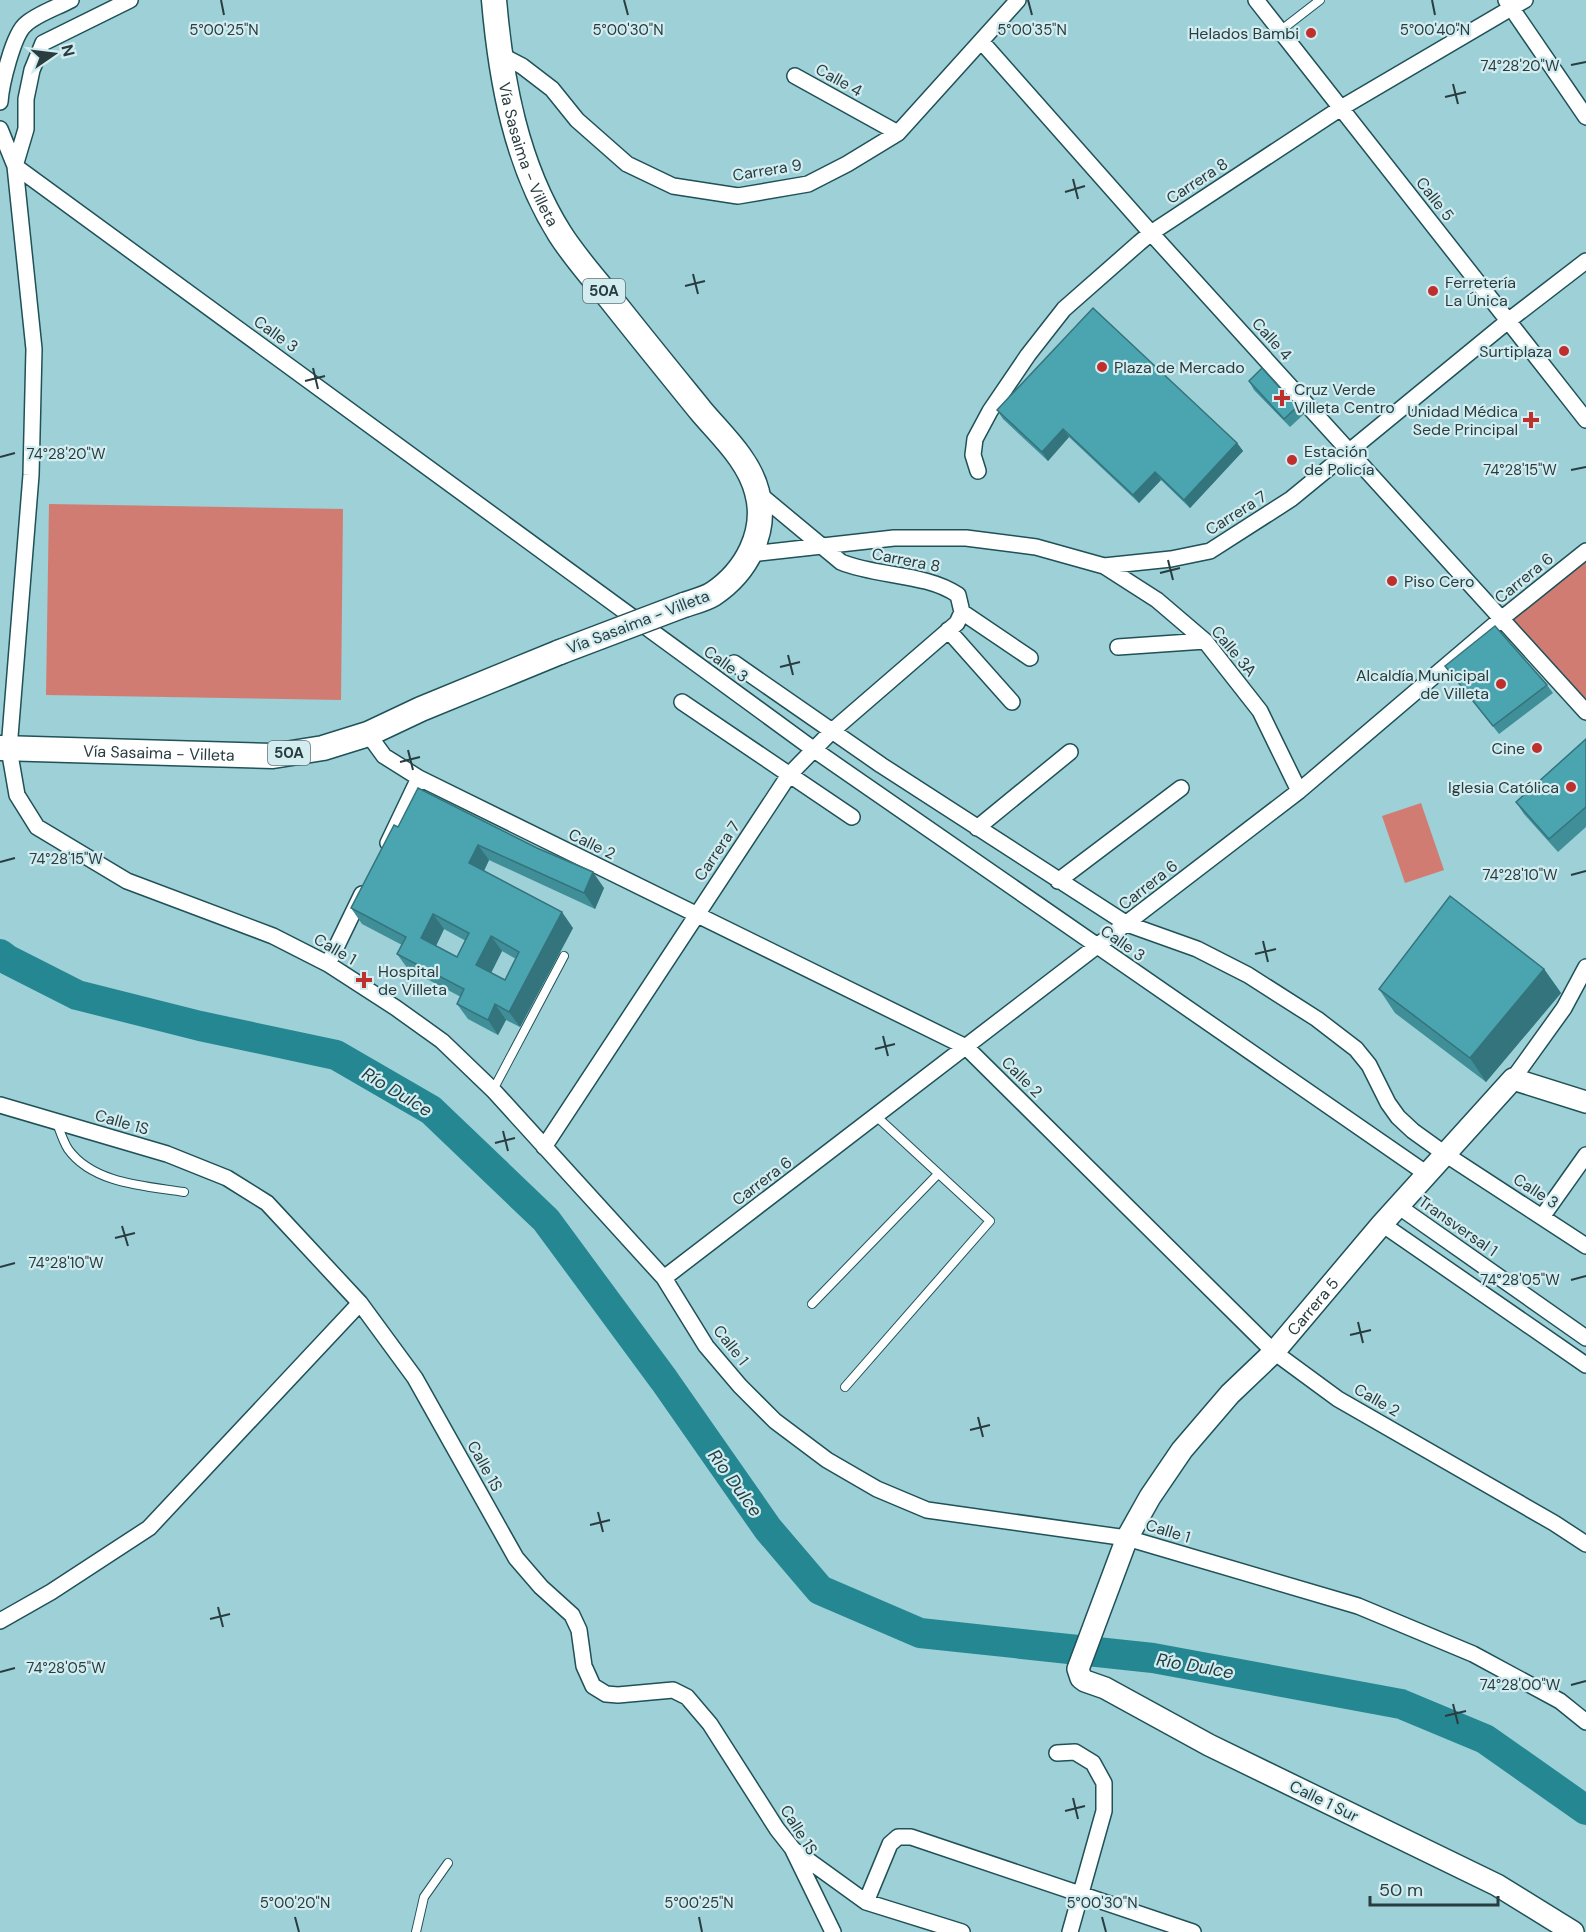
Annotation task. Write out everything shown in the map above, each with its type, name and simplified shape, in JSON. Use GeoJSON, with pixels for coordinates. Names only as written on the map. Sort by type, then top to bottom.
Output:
{"type":"FeatureCollection","features":[{"type":"Feature","properties":{"kind":"main road","name":"Vía Sasaima - Villeta"},"geometry":{"type":"LineString","coordinates":[[5,748],[273,756],[323,747],[368,734],[421,709],[560,652],[712,595],[736,576],[751,554],[760,522],[758,493],[745,463],[560,234],[529,173],[513,122],[499,54],[494,0]]}},
{"type":"Feature","properties":{"kind":"street"},"geometry":{"type":"LineString","coordinates":[[0,102],[10,55],[24,24],[71,0]]}},
{"type":"Feature","properties":{"kind":"street"},"geometry":{"type":"LineString","coordinates":[[15,166],[26,129],[26,99],[32,70],[43,43],[130,0]]}},
{"type":"Feature","properties":{"kind":"street","name":"Carrera 9"},"geometry":{"type":"LineString","coordinates":[[499,54],[522,66],[552,89],[577,120],[627,164],[673,186],[738,196],[808,184],[847,164],[898,133],[1018,0]]}},
{"type":"Feature","properties":{"kind":"street","name":"Calle 5"},"geometry":{"type":"LineString","coordinates":[[1256,0],[1586,420]]}},
{"type":"Feature","properties":{"kind":"street"},"geometry":{"type":"LineString","coordinates":[[1514,3],[1586,117]]}},
{"type":"Feature","properties":{"kind":"street","name":"Carrera 8"},"geometry":{"type":"LineString","coordinates":[[978,471],[973,455],[975,439],[990,411],[1028,355],[1064,309],[1151,233],[1341,108],[1514,3]]}},
{"type":"Feature","properties":{"kind":"street","name":"Calle 4"},"geometry":{"type":"LineString","coordinates":[[981,41],[1151,233],[1586,712]]}},
{"type":"Feature","properties":{"kind":"street","name":"Calle 4"},"geometry":{"type":"LineString","coordinates":[[795,76],[898,133]]}},
{"type":"Feature","properties":{"kind":"street"},"geometry":{"type":"LineString","coordinates":[[0,129],[15,166]]}},
{"type":"Feature","properties":{"kind":"street","name":"Calle 1"},"geometry":{"type":"LineString","coordinates":[[15,166],[34,349],[31,475],[5,748],[17,795],[37,827],[127,881],[273,936],[328,964],[442,1041],[493,1090],[664,1278],[706,1346],[740,1386],[775,1421],[827,1460],[877,1489],[927,1510],[1127,1538],[1358,1606],[1473,1654],[1560,1701],[1586,1722]]}},
{"type":"Feature","properties":{"kind":"street","name":"Calle 3"},"geometry":{"type":"LineString","coordinates":[[15,166],[813,749],[1427,1174]]}},
{"type":"Feature","properties":{"kind":"street","name":"Carrera 7"},"geometry":{"type":"LineString","coordinates":[[751,554],[894,538],[966,538],[1036,547],[1104,566],[1172,559],[1209,551],[1291,499],[1508,321],[1586,261]]}},
{"type":"Feature","properties":{"kind":"street"},"geometry":{"type":"LineString","coordinates":[[758,493],[824,546]]}},
{"type":"Feature","properties":{"kind":"street","name":"Carrera 8"},"geometry":{"type":"LineString","coordinates":[[824,546],[841,562],[857,569],[944,586],[958,595],[962,612],[1030,658]]}},
{"type":"Feature","properties":{"kind":"street","name":"Carrera 6"},"geometry":{"type":"LineString","coordinates":[[664,1278],[1299,791],[1501,619],[1586,550]]}},
{"type":"Feature","properties":{"kind":"street","name":"Calle 3A"},"geometry":{"type":"LineString","coordinates":[[1104,566],[1157,600],[1205,641],[1260,711],[1299,791]]}},
{"type":"Feature","properties":{"kind":"street","name":"Carrera 7"},"geometry":{"type":"LineString","coordinates":[[544,1147],[789,775],[832,731],[957,623],[962,612]]}},
{"type":"Feature","properties":{"kind":"street"},"geometry":{"type":"LineString","coordinates":[[948,630],[1012,702]]}},
{"type":"Feature","properties":{"kind":"street"},"geometry":{"type":"LineString","coordinates":[[1118,647],[1205,641]]}},
{"type":"Feature","properties":{"kind":"street","name":"Calle 3"},"geometry":{"type":"LineString","coordinates":[[734,663],[977,828],[1126,924],[1197,949],[1248,975],[1317,1019],[1356,1049],[1370,1065],[1383,1093],[1398,1117],[1413,1131],[1445,1155],[1586,1246]]}},
{"type":"Feature","properties":{"kind":"street"},"geometry":{"type":"LineString","coordinates":[[682,702],[852,817]]}},
{"type":"Feature","properties":{"kind":"street","name":"Calle 2"},"geometry":{"type":"LineString","coordinates":[[368,734],[384,756],[419,778],[966,1047],[1274,1352],[1338,1399],[1554,1523],[1586,1544]]}},
{"type":"Feature","properties":{"kind":"street"},"geometry":{"type":"LineString","coordinates":[[977,828],[1070,752]]}},
{"type":"Feature","properties":{"kind":"street"},"geometry":{"type":"LineString","coordinates":[[379,861],[419,778]]}},
{"type":"Feature","properties":{"kind":"street"},"geometry":{"type":"LineString","coordinates":[[1058,881],[1181,788]]}},
{"type":"Feature","properties":{"kind":"street"},"geometry":{"type":"LineString","coordinates":[[328,964],[369,881]]}},
{"type":"Feature","properties":{"kind":"street","name":"Carrera 5"},"geometry":{"type":"LineString","coordinates":[[1078,1669],[1127,1538],[1150,1497],[1182,1450],[1230,1394],[1274,1352],[1382,1224],[1514,1079],[1564,1008],[1586,967]]}},
{"type":"Feature","properties":{"kind":"street"},"geometry":{"type":"LineString","coordinates":[[1514,1079],[1586,1102]]}},
{"type":"Feature","properties":{"kind":"street","name":"Calle 1S"},"geometry":{"type":"LineString","coordinates":[[0,1105],[167,1154],[227,1178],[267,1203],[360,1304],[414,1378],[516,1558],[541,1587],[572,1615],[579,1630],[584,1666],[593,1686],[606,1694],[673,1690],[687,1697],[710,1724],[777,1829],[792,1848],[832,1932]]}},
{"type":"Feature","properties":{"kind":"street"},"geometry":{"type":"LineString","coordinates":[[1542,1217],[1586,1155]]}},
{"type":"Feature","properties":{"kind":"street","name":"Transversal 1"},"geometry":{"type":"LineString","coordinates":[[1398,1206],[1586,1338]]}},
{"type":"Feature","properties":{"kind":"street"},"geometry":{"type":"LineString","coordinates":[[1382,1224],[1586,1365]]}},
{"type":"Feature","properties":{"kind":"street"},"geometry":{"type":"LineString","coordinates":[[0,1621],[51,1592],[149,1528],[360,1304]]}},
{"type":"Feature","properties":{"kind":"street","name":"Calle 1 Sur"},"geometry":{"type":"LineString","coordinates":[[1078,1669],[1085,1681],[1105,1688],[1209,1745],[1497,1885],[1572,1932]]}},
{"type":"Feature","properties":{"kind":"street"},"geometry":{"type":"LineString","coordinates":[[1058,1752],[1075,1752],[1093,1763],[1104,1783],[1104,1811],[1070,1932]]}},
{"type":"Feature","properties":{"kind":"street"},"geometry":{"type":"LineString","coordinates":[[866,1902],[890,1844],[898,1837],[911,1837],[1193,1932]]}},
{"type":"Feature","properties":{"kind":"street"},"geometry":{"type":"LineString","coordinates":[[792,1848],[866,1902],[962,1932]]}},
{"type":"Feature","properties":{"kind":"lane"},"geometry":{"type":"LineString","coordinates":[[1280,31],[1320,0]]}},
{"type":"Feature","properties":{"kind":"lane"},"geometry":{"type":"LineString","coordinates":[[493,1090],[564,956]]}},
{"type":"Feature","properties":{"kind":"lane"},"geometry":{"type":"LineString","coordinates":[[845,1387],[990,1221],[876,1116]]}},
{"type":"Feature","properties":{"kind":"lane"},"geometry":{"type":"LineString","coordinates":[[56,1121],[68,1148],[81,1162],[101,1174],[140,1186],[184,1192]]}},
{"type":"Feature","properties":{"kind":"lane"},"geometry":{"type":"LineString","coordinates":[[812,1304],[938,1173]]}},
{"type":"Feature","properties":{"kind":"lane"},"geometry":{"type":"LineString","coordinates":[[416,1932],[424,1897],[448,1863]]}},
{"type":"Feature","properties":{"kind":"shaded area"},"geometry":{"type":"Polygon","coordinates":[[[49,504],[343,509],[341,700],[46,695],[49,504]]]}},
{"type":"Feature","properties":{"kind":"shaded area"},"geometry":{"type":"Polygon","coordinates":[[[1586,551],[1586,712],[1501,619],[1586,551]]]}},
{"type":"Feature","properties":{"kind":"shaded area"},"geometry":{"type":"Polygon","coordinates":[[[1421,803],[1444,870],[1405,883],[1382,816],[1421,803]]]}},
{"type":"Feature","properties":{"kind":"building","name":"Plaza de Mercado"},"geometry":{"type":"Polygon","coordinates":[[[1093,308],[1237,443],[1184,500],[1155,472],[1133,495],[1063,429],[1042,452],[997,410],[1093,308]]]}},
{"type":"Feature","properties":{"kind":"building"},"geometry":{"type":"Polygon","coordinates":[[[1262,368],[1297,407],[1284,419],[1249,381],[1262,368]]]}},
{"type":"Feature","properties":{"kind":"building","name":"Alcaldía Municipal de Villeta"},"geometry":{"type":"Polygon","coordinates":[[[1495,626],[1547,685],[1493,726],[1445,666],[1495,626]]]}},
{"type":"Feature","properties":{"kind":"building","name":"Iglesia Católica"},"geometry":{"type":"Polygon","coordinates":[[[1586,739],[1586,807],[1549,839],[1516,802],[1586,739]]]}},
{"type":"Feature","properties":{"kind":"building"},"geometry":{"type":"Polygon","coordinates":[[[418,788],[537,848],[593,872],[584,893],[478,845],[469,863],[562,912],[509,1012],[495,1004],[488,1020],[457,1004],[464,989],[397,954],[406,937],[351,908],[394,825],[398,827],[418,788]],[[433,914],[421,938],[457,957],[469,933],[433,914]],[[491,936],[476,965],[505,980],[519,952],[491,936]]]}},
{"type":"Feature","properties":{"kind":"building"},"geometry":{"type":"Polygon","coordinates":[[[1450,896],[1544,969],[1470,1058],[1379,989],[1450,896]]]}},
{"type":"Feature","properties":{"kind":"waterway","name":"Río Dulce"},"geometry":{"type":"LineString","coordinates":[[0,954],[77,995],[200,1026],[336,1055],[431,1110],[546,1220],[664,1380],[768,1529],[820,1590],[920,1633],[1153,1658],[1401,1704],[1485,1739],[1586,1810]]}},
{"type":"Feature","properties":{"kind":"place","name":"Helados Bambi"},"geometry":{"type":"Point","coordinates":[1311,33]}},
{"type":"Feature","properties":{"kind":"place","name":"Ferretería La Única"},"geometry":{"type":"Point","coordinates":[1433,291]}},
{"type":"Feature","properties":{"kind":"place","name":"Surtiplaza"},"geometry":{"type":"Point","coordinates":[1564,351]}},
{"type":"Feature","properties":{"kind":"place","name":"Plaza de Mercado"},"geometry":{"type":"Point","coordinates":[1102,367]}},
{"type":"Feature","properties":{"kind":"place","name":"Cruz Verde Villeta Centro"},"geometry":{"type":"Point","coordinates":[1282,398]}},
{"type":"Feature","properties":{"kind":"place","name":"Unidad Médica Sede Principal"},"geometry":{"type":"Point","coordinates":[1531,420]}},
{"type":"Feature","properties":{"kind":"place","name":"Estación de Policía"},"geometry":{"type":"Point","coordinates":[1292,460]}},
{"type":"Feature","properties":{"kind":"place","name":"Piso Cero"},"geometry":{"type":"Point","coordinates":[1392,581]}},
{"type":"Feature","properties":{"kind":"place","name":"Alcaldía Municipal de Villeta"},"geometry":{"type":"Point","coordinates":[1501,684]}},
{"type":"Feature","properties":{"kind":"place","name":"Cine"},"geometry":{"type":"Point","coordinates":[1537,748]}},
{"type":"Feature","properties":{"kind":"place","name":"Iglesia Católica"},"geometry":{"type":"Point","coordinates":[1571,787]}},
{"type":"Feature","properties":{"kind":"place","name":"Hospital de Villeta"},"geometry":{"type":"Point","coordinates":[364,980]}}]}
